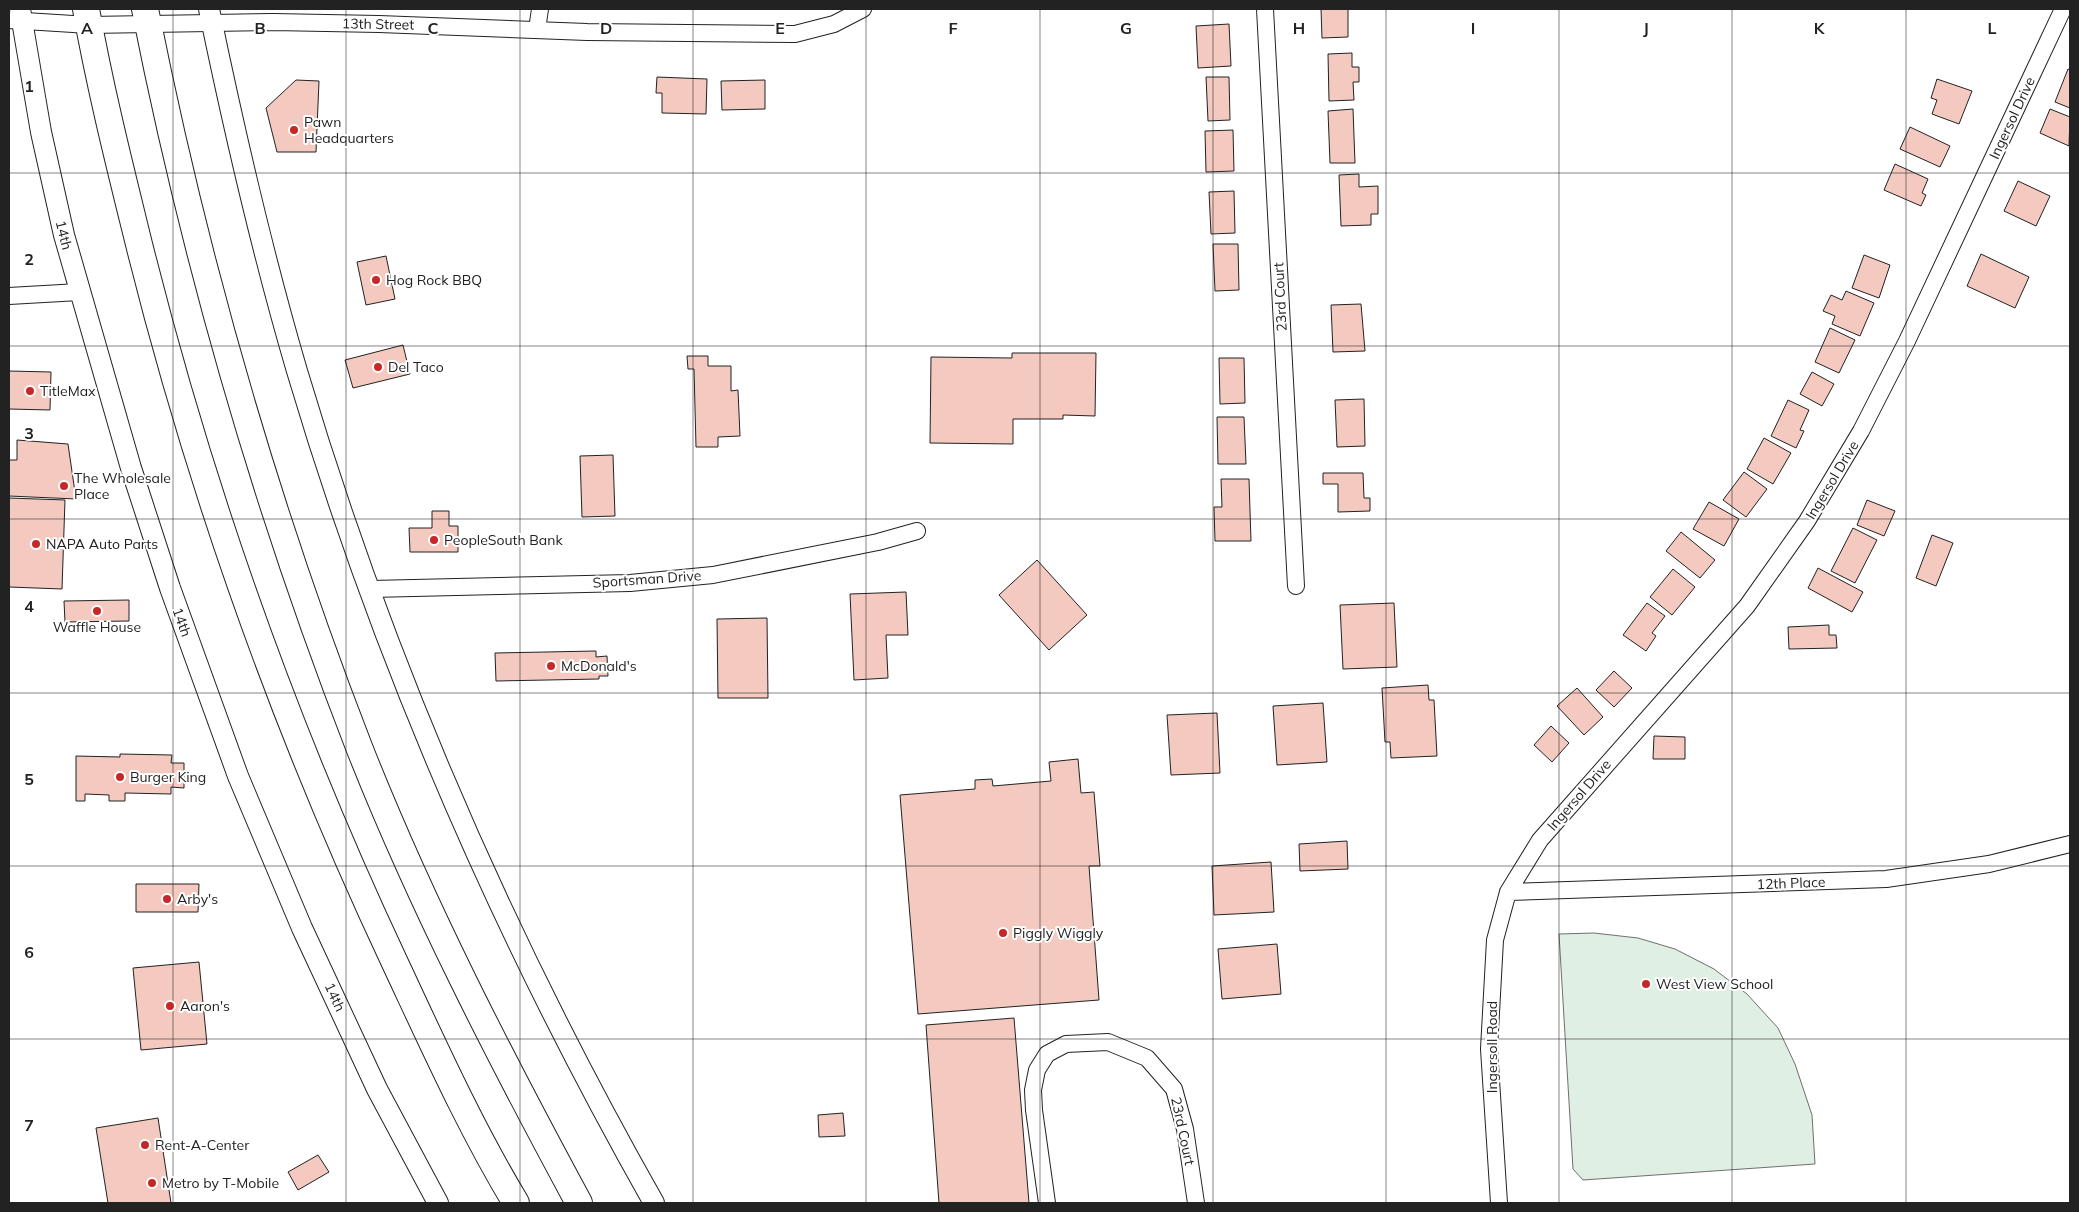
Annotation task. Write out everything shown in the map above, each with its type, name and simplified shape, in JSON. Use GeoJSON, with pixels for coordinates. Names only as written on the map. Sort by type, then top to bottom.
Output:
{"type":"FeatureCollection","features":[{"type":"Feature","properties":{"kind":"highway"},"geometry":{"type":"LineString","coordinates":[[87,17],[150,291],[206,483],[249,609],[316,787],[358,884],[452,1084],[496,1169],[516,1203]]}},
{"type":"Feature","properties":{"kind":"highway"},"geometry":{"type":"LineString","coordinates":[[146,17],[174,148],[204,271],[238,392],[316,632],[360,749],[410,866],[462,979],[519,1092],[579,1203]]}},
{"type":"Feature","properties":{"kind":"street"},"geometry":{"type":"LineString","coordinates":[[537,30],[540,9]]}},
{"type":"Feature","properties":{"kind":"street","name":"13th Street"},"geometry":{"type":"LineString","coordinates":[[17,17],[211,17],[272,22],[537,30],[795,34],[834,24],[863,9]]}},
{"type":"Feature","properties":{"kind":"street","name":"23rd Court"},"geometry":{"type":"LineString","coordinates":[[1265,9],[1296,586]]}},
{"type":"Feature","properties":{"kind":"street","name":"Ingersol Drive"},"geometry":{"type":"LineString","coordinates":[[1508,892],[1540,840],[1747,606],[1807,521],[1861,431],[1907,341],[2063,9]]}},
{"type":"Feature","properties":{"kind":"street","name":"14th"},"geometry":{"type":"LineString","coordinates":[[17,17],[40,132],[64,235],[131,468],[170,588],[238,776],[300,924],[377,1089],[438,1203]]}},
{"type":"Feature","properties":{"kind":"street"},"geometry":{"type":"LineString","coordinates":[[211,17],[245,177],[297,370],[337,499],[426,738],[520,947],[575,1059],[654,1203]]}},
{"type":"Feature","properties":{"kind":"street"},"geometry":{"type":"LineString","coordinates":[[9,296],[80,292]]}},
{"type":"Feature","properties":{"kind":"street","name":"Sportsman Drive"},"geometry":{"type":"LineString","coordinates":[[371,590],[630,583],[713,575],[878,542],[917,531]]}},
{"type":"Feature","properties":{"kind":"street","name":"12th Place"},"geometry":{"type":"LineString","coordinates":[[1508,892],[1886,878],[1989,864],[2070,844]]}},
{"type":"Feature","properties":{"kind":"street","name":"Ingersoll Road"},"geometry":{"type":"LineString","coordinates":[[1499,1203],[1489,1049],[1495,940],[1508,892]]}},
{"type":"Feature","properties":{"kind":"street","name":"23rd Court"},"geometry":{"type":"LineString","coordinates":[[1047,1203],[1034,1110],[1033,1090],[1037,1070],[1048,1054],[1066,1044],[1108,1042],[1147,1058],[1174,1089],[1186,1128],[1196,1203]]}},
{"type":"Feature","properties":{"kind":"green space"},"geometry":{"type":"Polygon","coordinates":[[[1594,933],[1638,938],[1675,949],[1714,969],[1747,994],[1778,1028],[1795,1064],[1812,1115],[1815,1164],[1583,1180],[1573,1169],[1559,934],[1594,933]]]}},
{"type":"Feature","properties":{"kind":"building"},"geometry":{"type":"Polygon","coordinates":[[[1321,9],[1348,9],[1348,37],[1322,38],[1321,9]]]}},
{"type":"Feature","properties":{"kind":"building"},"geometry":{"type":"Polygon","coordinates":[[[1229,24],[1231,66],[1198,68],[1196,26],[1229,24]]]}},
{"type":"Feature","properties":{"kind":"building"},"geometry":{"type":"Polygon","coordinates":[[[1352,53],[1352,67],[1359,67],[1359,82],[1353,82],[1354,100],[1329,101],[1328,54],[1352,53]]]}},
{"type":"Feature","properties":{"kind":"building"},"geometry":{"type":"Polygon","coordinates":[[[2068,69],[2070,70],[2070,108],[2055,102],[2068,69]]]}},
{"type":"Feature","properties":{"kind":"building"},"geometry":{"type":"Polygon","coordinates":[[[657,77],[707,79],[706,114],[662,113],[662,93],[656,93],[657,77]]]}},
{"type":"Feature","properties":{"kind":"building"},"geometry":{"type":"Polygon","coordinates":[[[1206,77],[1229,77],[1230,120],[1208,121],[1206,77]]]}},
{"type":"Feature","properties":{"kind":"building"},"geometry":{"type":"Polygon","coordinates":[[[1937,79],[1972,91],[1959,124],[1932,114],[1937,100],[1931,98],[1937,79]]]}},
{"type":"Feature","properties":{"kind":"building","name":"Pawn Headquarters"},"geometry":{"type":"Polygon","coordinates":[[[296,80],[319,81],[316,152],[277,152],[266,108],[296,80]]]}},
{"type":"Feature","properties":{"kind":"building"},"geometry":{"type":"Polygon","coordinates":[[[765,80],[765,109],[722,110],[721,81],[765,80]]]}},
{"type":"Feature","properties":{"kind":"building"},"geometry":{"type":"Polygon","coordinates":[[[1353,109],[1355,163],[1330,163],[1328,111],[1353,109]]]}},
{"type":"Feature","properties":{"kind":"building"},"geometry":{"type":"Polygon","coordinates":[[[2050,109],[2070,117],[2069,146],[2040,133],[2050,109]]]}},
{"type":"Feature","properties":{"kind":"building"},"geometry":{"type":"Polygon","coordinates":[[[1910,127],[1950,146],[1940,167],[1900,149],[1910,127]]]}},
{"type":"Feature","properties":{"kind":"building"},"geometry":{"type":"Polygon","coordinates":[[[1233,130],[1234,171],[1206,172],[1205,131],[1233,130]]]}},
{"type":"Feature","properties":{"kind":"building"},"geometry":{"type":"Polygon","coordinates":[[[1895,164],[1928,179],[1922,193],[1926,195],[1921,206],[1884,190],[1895,164]]]}},
{"type":"Feature","properties":{"kind":"building"},"geometry":{"type":"Polygon","coordinates":[[[1359,174],[1359,187],[1378,186],[1378,214],[1371,214],[1371,225],[1341,226],[1339,175],[1359,174]]]}},
{"type":"Feature","properties":{"kind":"building"},"geometry":{"type":"Polygon","coordinates":[[[2018,181],[2050,196],[2036,226],[2004,211],[2018,181]]]}},
{"type":"Feature","properties":{"kind":"building"},"geometry":{"type":"Polygon","coordinates":[[[1234,191],[1235,233],[1211,234],[1209,192],[1234,191]]]}},
{"type":"Feature","properties":{"kind":"building"},"geometry":{"type":"Polygon","coordinates":[[[1213,244],[1238,244],[1239,290],[1215,291],[1213,244]]]}},
{"type":"Feature","properties":{"kind":"building"},"geometry":{"type":"Polygon","coordinates":[[[1981,254],[2029,277],[2015,308],[1967,286],[1981,254]]]}},
{"type":"Feature","properties":{"kind":"building"},"geometry":{"type":"Polygon","coordinates":[[[1864,255],[1890,265],[1879,298],[1852,288],[1864,255]]]}},
{"type":"Feature","properties":{"kind":"building","name":"Hog Rock BBQ"},"geometry":{"type":"Polygon","coordinates":[[[386,256],[395,299],[366,305],[357,262],[386,256]]]}},
{"type":"Feature","properties":{"kind":"building"},"geometry":{"type":"Polygon","coordinates":[[[1846,291],[1874,303],[1860,336],[1832,324],[1835,316],[1823,311],[1831,295],[1842,300],[1846,291]]]}},
{"type":"Feature","properties":{"kind":"building"},"geometry":{"type":"Polygon","coordinates":[[[1361,304],[1365,351],[1333,352],[1331,305],[1361,304]]]}},
{"type":"Feature","properties":{"kind":"building"},"geometry":{"type":"Polygon","coordinates":[[[1830,328],[1855,340],[1839,373],[1815,362],[1830,328]]]}},
{"type":"Feature","properties":{"kind":"building","name":"Del Taco"},"geometry":{"type":"Polygon","coordinates":[[[403,345],[410,374],[353,388],[345,360],[403,345]]]}},
{"type":"Feature","properties":{"kind":"building"},"geometry":{"type":"Polygon","coordinates":[[[1012,353],[1096,353],[1095,416],[1063,415],[1063,419],[1013,419],[1013,444],[930,443],[931,357],[1012,358],[1012,353]]]}},
{"type":"Feature","properties":{"kind":"building"},"geometry":{"type":"Polygon","coordinates":[[[687,356],[708,356],[708,366],[731,366],[731,391],[738,390],[740,436],[718,437],[718,447],[696,447],[694,369],[688,369],[687,356]]]}},
{"type":"Feature","properties":{"kind":"building"},"geometry":{"type":"Polygon","coordinates":[[[1219,358],[1244,358],[1245,403],[1220,404],[1219,358]]]}},
{"type":"Feature","properties":{"kind":"building","name":"TitleMax"},"geometry":{"type":"Polygon","coordinates":[[[9,371],[51,372],[50,410],[9,409],[9,371]]]}},
{"type":"Feature","properties":{"kind":"building"},"geometry":{"type":"Polygon","coordinates":[[[1812,372],[1834,384],[1822,406],[1800,394],[1812,372]]]}},
{"type":"Feature","properties":{"kind":"building"},"geometry":{"type":"Polygon","coordinates":[[[1364,399],[1365,446],[1337,447],[1335,400],[1364,399]]]}},
{"type":"Feature","properties":{"kind":"building"},"geometry":{"type":"Polygon","coordinates":[[[1788,400],[1809,410],[1800,430],[1804,431],[1796,448],[1771,436],[1788,400]]]}},
{"type":"Feature","properties":{"kind":"building"},"geometry":{"type":"Polygon","coordinates":[[[1217,417],[1244,417],[1246,464],[1218,464],[1217,417]]]}},
{"type":"Feature","properties":{"kind":"building"},"geometry":{"type":"Polygon","coordinates":[[[1764,438],[1791,453],[1773,484],[1747,469],[1764,438]]]}},
{"type":"Feature","properties":{"kind":"building"},"geometry":{"type":"Polygon","coordinates":[[[17,440],[68,444],[76,499],[9,496],[9,460],[17,460],[17,440]]]}},
{"type":"Feature","properties":{"kind":"building"},"geometry":{"type":"Polygon","coordinates":[[[613,455],[615,516],[582,517],[580,456],[613,455]]]}},
{"type":"Feature","properties":{"kind":"building"},"geometry":{"type":"Polygon","coordinates":[[[1744,472],[1767,489],[1746,517],[1723,500],[1744,472]]]}},
{"type":"Feature","properties":{"kind":"building"},"geometry":{"type":"Polygon","coordinates":[[[1323,473],[1363,473],[1364,498],[1370,498],[1370,511],[1338,512],[1338,484],[1323,484],[1323,473]]]}},
{"type":"Feature","properties":{"kind":"building"},"geometry":{"type":"Polygon","coordinates":[[[1221,479],[1249,479],[1251,541],[1215,541],[1214,507],[1222,507],[1221,479]]]}},
{"type":"Feature","properties":{"kind":"building","name":"NAPA Auto Parts"},"geometry":{"type":"Polygon","coordinates":[[[9,498],[65,500],[62,589],[9,587],[9,498]]]}},
{"type":"Feature","properties":{"kind":"building"},"geometry":{"type":"Polygon","coordinates":[[[1867,500],[1895,511],[1884,536],[1857,525],[1867,500]]]}},
{"type":"Feature","properties":{"kind":"building"},"geometry":{"type":"Polygon","coordinates":[[[1709,502],[1739,519],[1724,546],[1693,529],[1709,502]]]}},
{"type":"Feature","properties":{"kind":"building","name":"PeopleSouth Bank"},"geometry":{"type":"Polygon","coordinates":[[[432,511],[449,511],[449,526],[458,526],[458,552],[410,552],[409,528],[432,528],[432,511]]]}},
{"type":"Feature","properties":{"kind":"building"},"geometry":{"type":"Polygon","coordinates":[[[1853,528],[1877,540],[1855,583],[1831,571],[1853,528]]]}},
{"type":"Feature","properties":{"kind":"building"},"geometry":{"type":"Polygon","coordinates":[[[1681,532],[1715,560],[1700,578],[1666,551],[1681,532]]]}},
{"type":"Feature","properties":{"kind":"building"},"geometry":{"type":"Polygon","coordinates":[[[1932,535],[1953,543],[1936,586],[1916,578],[1932,535]]]}},
{"type":"Feature","properties":{"kind":"building"},"geometry":{"type":"Polygon","coordinates":[[[1037,560],[1087,615],[1049,650],[999,595],[1037,560]]]}},
{"type":"Feature","properties":{"kind":"building"},"geometry":{"type":"Polygon","coordinates":[[[1818,568],[1863,592],[1852,612],[1808,588],[1818,568]]]}},
{"type":"Feature","properties":{"kind":"building"},"geometry":{"type":"Polygon","coordinates":[[[1673,569],[1695,587],[1672,615],[1650,597],[1673,569]]]}},
{"type":"Feature","properties":{"kind":"building"},"geometry":{"type":"Polygon","coordinates":[[[906,592],[908,635],[886,635],[888,678],[854,680],[850,594],[906,592]]]}},
{"type":"Feature","properties":{"kind":"building","name":"Waffle House"},"geometry":{"type":"Polygon","coordinates":[[[129,600],[129,621],[65,622],[64,601],[129,600]]]}},
{"type":"Feature","properties":{"kind":"building"},"geometry":{"type":"Polygon","coordinates":[[[1394,603],[1397,667],[1343,669],[1340,605],[1394,603]]]}},
{"type":"Feature","properties":{"kind":"building"},"geometry":{"type":"Polygon","coordinates":[[[1647,603],[1665,616],[1652,633],[1656,636],[1646,651],[1623,635],[1647,603]]]}},
{"type":"Feature","properties":{"kind":"building"},"geometry":{"type":"Polygon","coordinates":[[[767,618],[768,698],[718,698],[717,619],[767,618]]]}},
{"type":"Feature","properties":{"kind":"building"},"geometry":{"type":"Polygon","coordinates":[[[1829,625],[1829,635],[1836,635],[1837,648],[1789,649],[1788,627],[1829,625]]]}},
{"type":"Feature","properties":{"kind":"building","name":"McDonald's"},"geometry":{"type":"Polygon","coordinates":[[[596,651],[596,657],[607,656],[608,676],[599,676],[599,679],[496,681],[495,653],[596,651]]]}},
{"type":"Feature","properties":{"kind":"building"},"geometry":{"type":"Polygon","coordinates":[[[1614,671],[1632,688],[1614,707],[1596,690],[1614,671]]]}},
{"type":"Feature","properties":{"kind":"building"},"geometry":{"type":"Polygon","coordinates":[[[1428,685],[1429,700],[1434,700],[1437,756],[1391,758],[1390,742],[1385,742],[1382,688],[1428,685]]]}},
{"type":"Feature","properties":{"kind":"building"},"geometry":{"type":"Polygon","coordinates":[[[1577,688],[1603,717],[1584,735],[1557,706],[1577,688]]]}},
{"type":"Feature","properties":{"kind":"building"},"geometry":{"type":"Polygon","coordinates":[[[1323,703],[1327,762],[1277,765],[1273,706],[1323,703]]]}},
{"type":"Feature","properties":{"kind":"building"},"geometry":{"type":"Polygon","coordinates":[[[1217,713],[1220,773],[1171,775],[1167,715],[1217,713]]]}},
{"type":"Feature","properties":{"kind":"building"},"geometry":{"type":"Polygon","coordinates":[[[1551,726],[1569,743],[1552,762],[1534,745],[1551,726]]]}},
{"type":"Feature","properties":{"kind":"building"},"geometry":{"type":"Polygon","coordinates":[[[1654,736],[1685,737],[1685,759],[1653,759],[1654,736]]]}},
{"type":"Feature","properties":{"kind":"building"},"geometry":{"type":"Polygon","coordinates":[[[120,754],[172,755],[171,763],[184,763],[184,788],[171,787],[171,794],[125,793],[125,801],[109,801],[109,795],[85,794],[85,801],[76,801],[76,756],[120,757],[120,754]]]}},
{"type":"Feature","properties":{"kind":"building","name":"Piggly Wiggly"},"geometry":{"type":"Polygon","coordinates":[[[1078,759],[1081,793],[1094,792],[1100,866],[1089,866],[1099,1000],[918,1014],[900,795],[975,789],[975,780],[992,779],[993,786],[1051,781],[1049,762],[1078,759]]]}},
{"type":"Feature","properties":{"kind":"building"},"geometry":{"type":"Polygon","coordinates":[[[1347,841],[1348,869],[1300,871],[1299,844],[1347,841]]]}},
{"type":"Feature","properties":{"kind":"building"},"geometry":{"type":"Polygon","coordinates":[[[1271,862],[1274,912],[1214,915],[1212,866],[1271,862]]]}},
{"type":"Feature","properties":{"kind":"building"},"geometry":{"type":"Polygon","coordinates":[[[136,884],[199,884],[198,912],[136,912],[136,884]]]}},
{"type":"Feature","properties":{"kind":"building"},"geometry":{"type":"Polygon","coordinates":[[[1277,944],[1281,994],[1222,999],[1218,949],[1277,944]]]}},
{"type":"Feature","properties":{"kind":"building","name":"Aaron's"},"geometry":{"type":"Polygon","coordinates":[[[199,962],[207,1044],[141,1050],[133,968],[199,962]]]}},
{"type":"Feature","properties":{"kind":"building"},"geometry":{"type":"Polygon","coordinates":[[[1014,1018],[1029,1203],[939,1203],[926,1025],[1014,1018]]]}},
{"type":"Feature","properties":{"kind":"building"},"geometry":{"type":"Polygon","coordinates":[[[843,1113],[845,1136],[819,1137],[818,1115],[843,1113]]]}},
{"type":"Feature","properties":{"kind":"building"},"geometry":{"type":"Polygon","coordinates":[[[158,1118],[171,1203],[108,1203],[96,1128],[158,1118]]]}},
{"type":"Feature","properties":{"kind":"building"},"geometry":{"type":"Polygon","coordinates":[[[318,1155],[329,1172],[298,1190],[288,1172],[318,1155]]]}},
{"type":"Feature","properties":{"kind":"place","name":"Pawn Headquarters"},"geometry":{"type":"Point","coordinates":[294,130]}},
{"type":"Feature","properties":{"kind":"place","name":"Hog Rock BBQ"},"geometry":{"type":"Point","coordinates":[376,280]}},
{"type":"Feature","properties":{"kind":"place","name":"Del Taco"},"geometry":{"type":"Point","coordinates":[378,367]}},
{"type":"Feature","properties":{"kind":"place","name":"TitleMax"},"geometry":{"type":"Point","coordinates":[30,391]}},
{"type":"Feature","properties":{"kind":"place","name":"The Wholesale Place"},"geometry":{"type":"Point","coordinates":[64,486]}},
{"type":"Feature","properties":{"kind":"place","name":"PeopleSouth Bank"},"geometry":{"type":"Point","coordinates":[434,540]}},
{"type":"Feature","properties":{"kind":"place","name":"NAPA Auto Parts"},"geometry":{"type":"Point","coordinates":[36,544]}},
{"type":"Feature","properties":{"kind":"place","name":"Waffle House"},"geometry":{"type":"Point","coordinates":[97,611]}},
{"type":"Feature","properties":{"kind":"place","name":"McDonald's"},"geometry":{"type":"Point","coordinates":[551,666]}},
{"type":"Feature","properties":{"kind":"place","name":"Burger King"},"geometry":{"type":"Point","coordinates":[120,777]}},
{"type":"Feature","properties":{"kind":"place","name":"Arby's"},"geometry":{"type":"Point","coordinates":[167,899]}},
{"type":"Feature","properties":{"kind":"place","name":"Piggly Wiggly"},"geometry":{"type":"Point","coordinates":[1003,933]}},
{"type":"Feature","properties":{"kind":"place","name":"West View School"},"geometry":{"type":"Point","coordinates":[1646,984]}},
{"type":"Feature","properties":{"kind":"place","name":"Aaron's"},"geometry":{"type":"Point","coordinates":[170,1006]}},
{"type":"Feature","properties":{"kind":"place","name":"Rent-A-Center"},"geometry":{"type":"Point","coordinates":[145,1145]}},
{"type":"Feature","properties":{"kind":"place","name":"Metro by T-Mobile"},"geometry":{"type":"Point","coordinates":[152,1183]}}]}
